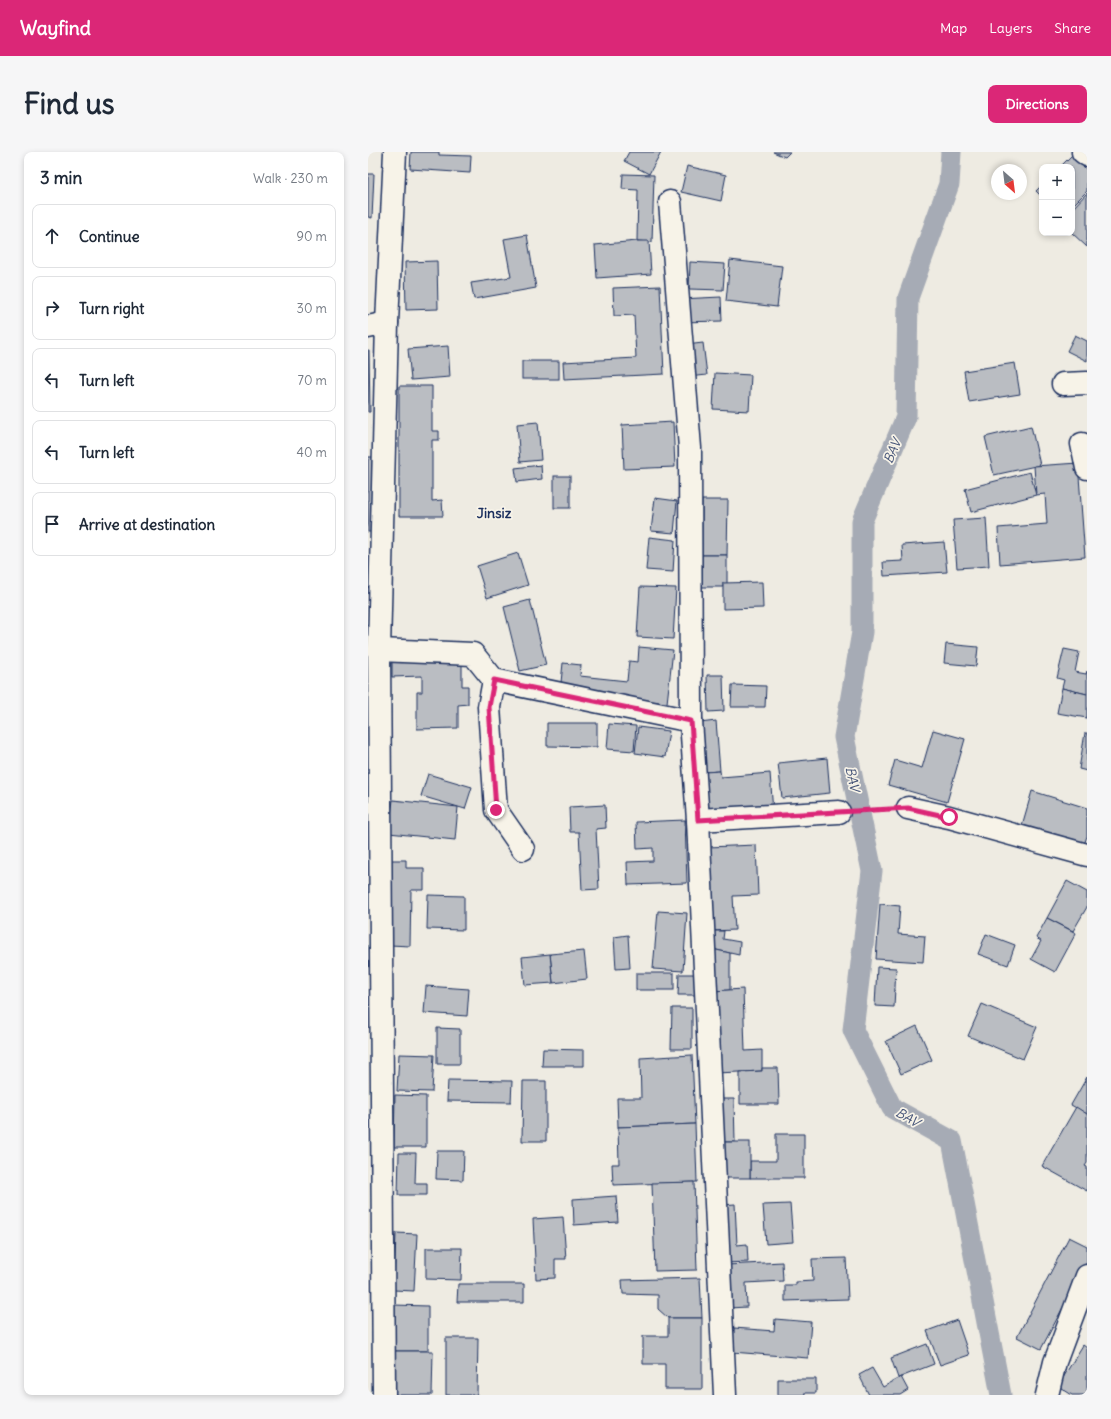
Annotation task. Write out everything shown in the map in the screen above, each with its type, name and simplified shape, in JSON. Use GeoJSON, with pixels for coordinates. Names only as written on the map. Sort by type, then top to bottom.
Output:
{"type":"FeatureCollection","features":[{"type":"Feature","properties":{"kind":"street"},"geometry":{"type":"LineString","coordinates":[[384,1395],[377,325],[395,152]]}},
{"type":"Feature","properties":{"kind":"street"},"geometry":{"type":"LineString","coordinates":[[1083,152],[1087,155]]}},
{"type":"Feature","properties":{"kind":"street"},"geometry":{"type":"LineString","coordinates":[[670,202],[690,448],[691,721],[698,820],[724,1395]]}},
{"type":"Feature","properties":{"kind":"street"},"geometry":{"type":"LineString","coordinates":[[1063,384],[1087,383]]}},
{"type":"Feature","properties":{"kind":"street"},"geometry":{"type":"LineString","coordinates":[[1082,444],[1087,468]]}},
{"type":"Feature","properties":{"kind":"street"},"geometry":{"type":"LineString","coordinates":[[379,650],[473,654],[494,680],[691,721]]}},
{"type":"Feature","properties":{"kind":"street"},"geometry":{"type":"LineString","coordinates":[[494,680],[489,707],[496,810],[523,849]]}},
{"type":"Feature","properties":{"kind":"street"},"geometry":{"type":"LineString","coordinates":[[908,808],[949,817],[1087,855]]}},
{"type":"Feature","properties":{"kind":"street"},"geometry":{"type":"LineString","coordinates":[[698,820],[839,812]]}},
{"type":"Feature","properties":{"kind":"street"},"geometry":{"type":"LineString","coordinates":[[1047,1395],[1055,1362],[1087,1276]]}},
{"type":"Feature","properties":{"kind":"path"},"geometry":{"type":"LineString","coordinates":[[839,812],[908,808]]}},
{"type":"Feature","properties":{"kind":"building"},"geometry":{"type":"Polygon","coordinates":[[[411,152],[439,152],[439,155],[471,156],[470,173],[410,169],[411,152]]]}},
{"type":"Feature","properties":{"kind":"building"},"geometry":{"type":"Polygon","coordinates":[[[629,152],[661,152],[649,174],[624,161],[629,152]]]}},
{"type":"Feature","properties":{"kind":"building"},"geometry":{"type":"Polygon","coordinates":[[[773,152],[790,152],[785,157],[773,152]]]}},
{"type":"Feature","properties":{"kind":"building"},"geometry":{"type":"Polygon","coordinates":[[[1072,155],[1087,170],[1087,191],[1075,203],[1075,164],[1063,164],[1072,155]]]}},
{"type":"Feature","properties":{"kind":"building"},"geometry":{"type":"Polygon","coordinates":[[[687,166],[726,175],[721,201],[681,192],[687,166]]]}},
{"type":"Feature","properties":{"kind":"building"},"geometry":{"type":"Polygon","coordinates":[[[368,174],[374,174],[372,218],[368,217],[368,174]]]}},
{"type":"Feature","properties":{"kind":"building"},"geometry":{"type":"Polygon","coordinates":[[[623,174],[654,175],[652,242],[637,241],[638,190],[622,189],[623,174]]]}},
{"type":"Feature","properties":{"kind":"building"},"geometry":{"type":"Polygon","coordinates":[[[1087,193],[1087,247],[1075,236],[1075,206],[1087,193]]]}},
{"type":"Feature","properties":{"kind":"building"},"geometry":{"type":"Polygon","coordinates":[[[527,235],[536,288],[474,299],[471,283],[511,277],[504,239],[527,235]]]}},
{"type":"Feature","properties":{"kind":"building"},"geometry":{"type":"Polygon","coordinates":[[[649,241],[651,274],[597,278],[595,245],[649,241]]]}},
{"type":"Feature","properties":{"kind":"building"},"geometry":{"type":"Polygon","coordinates":[[[730,260],[782,266],[777,307],[726,301],[730,260]]]}},
{"type":"Feature","properties":{"kind":"building"},"geometry":{"type":"Polygon","coordinates":[[[437,261],[438,309],[406,310],[405,262],[437,261]]]}},
{"type":"Feature","properties":{"kind":"building"},"geometry":{"type":"Polygon","coordinates":[[[690,262],[725,264],[723,290],[689,289],[690,262]]]}},
{"type":"Feature","properties":{"kind":"building"},"geometry":{"type":"Polygon","coordinates":[[[660,286],[664,374],[564,379],[563,362],[636,358],[634,315],[614,316],[613,288],[660,286]]]}},
{"type":"Feature","properties":{"kind":"building"},"geometry":{"type":"Polygon","coordinates":[[[721,297],[722,321],[681,322],[680,299],[721,297]]]}},
{"type":"Feature","properties":{"kind":"building"},"geometry":{"type":"Polygon","coordinates":[[[1075,335],[1087,341],[1087,361],[1067,351],[1075,335]]]}},
{"type":"Feature","properties":{"kind":"building"},"geometry":{"type":"Polygon","coordinates":[[[703,343],[707,375],[689,377],[686,345],[703,343]]]}},
{"type":"Feature","properties":{"kind":"building"},"geometry":{"type":"Polygon","coordinates":[[[448,346],[450,377],[411,380],[408,349],[448,346]]]}},
{"type":"Feature","properties":{"kind":"building"},"geometry":{"type":"Polygon","coordinates":[[[369,350],[370,412],[368,412],[369,350]]]}},
{"type":"Feature","properties":{"kind":"building"},"geometry":{"type":"Polygon","coordinates":[[[522,361],[559,361],[559,379],[522,379],[522,361]]]}},
{"type":"Feature","properties":{"kind":"building"},"geometry":{"type":"Polygon","coordinates":[[[1015,363],[1020,394],[969,402],[964,371],[1015,363]]]}},
{"type":"Feature","properties":{"kind":"building"},"geometry":{"type":"Polygon","coordinates":[[[715,373],[751,375],[749,411],[713,409],[715,373]]]}},
{"type":"Feature","properties":{"kind":"building"},"geometry":{"type":"Polygon","coordinates":[[[399,386],[432,386],[432,431],[439,431],[439,440],[432,440],[432,501],[442,500],[443,516],[399,516],[399,386]]]}},
{"type":"Feature","properties":{"kind":"building"},"geometry":{"type":"Polygon","coordinates":[[[538,422],[541,460],[520,462],[517,424],[538,422]]]}},
{"type":"Feature","properties":{"kind":"building"},"geometry":{"type":"Polygon","coordinates":[[[673,422],[675,467],[624,469],[622,425],[673,422]]]}},
{"type":"Feature","properties":{"kind":"building"},"geometry":{"type":"Polygon","coordinates":[[[1031,426],[1040,465],[994,475],[985,437],[1031,426]]]}},
{"type":"Feature","properties":{"kind":"building"},"geometry":{"type":"Polygon","coordinates":[[[368,457],[376,457],[376,532],[368,532],[368,457]]]}},
{"type":"Feature","properties":{"kind":"building"},"geometry":{"type":"Polygon","coordinates":[[[1078,463],[1085,557],[1000,564],[998,528],[1047,524],[1045,494],[1036,495],[1034,466],[1078,463]]]}},
{"type":"Feature","properties":{"kind":"building"},"geometry":{"type":"Polygon","coordinates":[[[541,465],[542,479],[517,482],[515,468],[541,465]]]}},
{"type":"Feature","properties":{"kind":"building"},"geometry":{"type":"Polygon","coordinates":[[[1030,472],[1036,495],[971,512],[965,489],[1030,472]]]}},
{"type":"Feature","properties":{"kind":"building"},"geometry":{"type":"Polygon","coordinates":[[[554,476],[570,476],[570,508],[554,508],[554,476]]]}},
{"type":"Feature","properties":{"kind":"building"},"geometry":{"type":"Polygon","coordinates":[[[655,498],[677,501],[674,533],[651,531],[655,498]]]}},
{"type":"Feature","properties":{"kind":"building"},"geometry":{"type":"Polygon","coordinates":[[[702,500],[728,500],[727,555],[702,555],[702,500]]]}},
{"type":"Feature","properties":{"kind":"building"},"geometry":{"type":"Polygon","coordinates":[[[986,518],[989,566],[957,568],[953,520],[986,518]]]}},
{"type":"Feature","properties":{"kind":"building"},"geometry":{"type":"Polygon","coordinates":[[[649,537],[675,540],[673,572],[646,570],[649,537]]]}},
{"type":"Feature","properties":{"kind":"building"},"geometry":{"type":"Polygon","coordinates":[[[944,542],[947,572],[884,576],[883,562],[903,561],[902,545],[944,542]]]}},
{"type":"Feature","properties":{"kind":"building"},"geometry":{"type":"Polygon","coordinates":[[[518,553],[528,585],[487,598],[477,566],[518,553]]]}},
{"type":"Feature","properties":{"kind":"building"},"geometry":{"type":"Polygon","coordinates":[[[702,555],[727,555],[727,584],[723,583],[723,587],[702,587],[702,555]]]}},
{"type":"Feature","properties":{"kind":"building"},"geometry":{"type":"Polygon","coordinates":[[[762,582],[763,608],[723,609],[723,583],[762,582]]]}},
{"type":"Feature","properties":{"kind":"building"},"geometry":{"type":"Polygon","coordinates":[[[640,587],[676,588],[673,639],[637,637],[640,587]]]}},
{"type":"Feature","properties":{"kind":"building"},"geometry":{"type":"Polygon","coordinates":[[[530,600],[546,665],[520,671],[504,607],[530,600]]]}},
{"type":"Feature","properties":{"kind":"building"},"geometry":{"type":"Polygon","coordinates":[[[946,644],[978,647],[976,666],[944,663],[946,644]]]}},
{"type":"Feature","properties":{"kind":"building"},"geometry":{"type":"Polygon","coordinates":[[[639,647],[673,650],[667,703],[560,692],[563,663],[581,665],[580,676],[627,681],[629,661],[638,662],[639,647]]]}},
{"type":"Feature","properties":{"kind":"building"},"geometry":{"type":"Polygon","coordinates":[[[1064,649],[1079,652],[1075,672],[1086,674],[1087,671],[1087,694],[1062,688],[1064,680],[1057,678],[1064,649]]]}},
{"type":"Feature","properties":{"kind":"building"},"geometry":{"type":"Polygon","coordinates":[[[392,659],[462,659],[462,686],[468,686],[468,704],[458,705],[458,728],[417,729],[417,692],[422,692],[422,676],[392,677],[392,659]]]}},
{"type":"Feature","properties":{"kind":"building"},"geometry":{"type":"Polygon","coordinates":[[[707,675],[723,675],[724,711],[708,712],[707,675]]]}},
{"type":"Feature","properties":{"kind":"building"},"geometry":{"type":"Polygon","coordinates":[[[732,685],[766,686],[765,707],[731,707],[732,685]]]}},
{"type":"Feature","properties":{"kind":"building"},"geometry":{"type":"Polygon","coordinates":[[[1062,688],[1087,694],[1087,718],[1057,713],[1062,688]]]}},
{"type":"Feature","properties":{"kind":"building"},"geometry":{"type":"Polygon","coordinates":[[[716,721],[720,771],[704,772],[700,723],[716,721]]]}},
{"type":"Feature","properties":{"kind":"building"},"geometry":{"type":"Polygon","coordinates":[[[547,723],[597,723],[597,747],[547,746],[547,723]]]}},
{"type":"Feature","properties":{"kind":"building"},"geometry":{"type":"Polygon","coordinates":[[[609,724],[636,726],[634,751],[607,749],[609,724]]]}},
{"type":"Feature","properties":{"kind":"building"},"geometry":{"type":"Polygon","coordinates":[[[638,727],[669,731],[665,757],[635,753],[638,727]]]}},
{"type":"Feature","properties":{"kind":"building"},"geometry":{"type":"Polygon","coordinates":[[[933,730],[965,739],[947,802],[888,785],[895,760],[922,768],[933,730]]]}},
{"type":"Feature","properties":{"kind":"building"},"geometry":{"type":"Polygon","coordinates":[[[1085,733],[1087,733],[1087,771],[1079,769],[1085,733]]]}},
{"type":"Feature","properties":{"kind":"building"},"geometry":{"type":"Polygon","coordinates":[[[827,758],[830,793],[782,798],[778,763],[827,758]]]}},
{"type":"Feature","properties":{"kind":"building"},"geometry":{"type":"Polygon","coordinates":[[[720,771],[721,777],[770,773],[773,812],[708,818],[704,772],[720,771]]]}},
{"type":"Feature","properties":{"kind":"building"},"geometry":{"type":"Polygon","coordinates":[[[428,774],[472,787],[465,809],[421,796],[428,774]]]}},
{"type":"Feature","properties":{"kind":"building"},"geometry":{"type":"Polygon","coordinates":[[[1032,791],[1087,808],[1087,836],[1083,848],[1021,829],[1032,791]]]}},
{"type":"Feature","properties":{"kind":"building"},"geometry":{"type":"Polygon","coordinates":[[[393,800],[458,807],[455,840],[389,833],[393,800]]]}},
{"type":"Feature","properties":{"kind":"building"},"geometry":{"type":"Polygon","coordinates":[[[605,805],[606,828],[596,829],[599,889],[582,890],[579,832],[570,832],[569,807],[605,805]]]}},
{"type":"Feature","properties":{"kind":"building"},"geometry":{"type":"Polygon","coordinates":[[[685,820],[687,883],[628,885],[627,862],[653,861],[653,848],[637,849],[636,822],[685,820]]]}},
{"type":"Feature","properties":{"kind":"building"},"geometry":{"type":"Polygon","coordinates":[[[756,845],[758,895],[733,896],[735,930],[712,931],[708,847],[756,845]]]}},
{"type":"Feature","properties":{"kind":"building"},"geometry":{"type":"Polygon","coordinates":[[[391,860],[406,860],[406,868],[424,868],[424,890],[411,890],[410,946],[390,945],[391,860]]]}},
{"type":"Feature","properties":{"kind":"building"},"geometry":{"type":"Polygon","coordinates":[[[1067,881],[1087,892],[1087,907],[1073,931],[1047,918],[1067,881]]]}},
{"type":"Feature","properties":{"kind":"building"},"geometry":{"type":"Polygon","coordinates":[[[428,895],[464,896],[464,930],[427,929],[428,895]]]}},
{"type":"Feature","properties":{"kind":"building"},"geometry":{"type":"Polygon","coordinates":[[[880,904],[900,906],[898,934],[925,936],[923,962],[876,959],[880,904]]]}},
{"type":"Feature","properties":{"kind":"building"},"geometry":{"type":"Polygon","coordinates":[[[658,911],[687,913],[683,971],[653,969],[658,911]]]}},
{"type":"Feature","properties":{"kind":"building"},"geometry":{"type":"Polygon","coordinates":[[[1047,918],[1076,933],[1055,972],[1031,959],[1041,941],[1036,938],[1047,918]]]}},
{"type":"Feature","properties":{"kind":"building"},"geometry":{"type":"Polygon","coordinates":[[[712,931],[724,931],[723,939],[740,942],[739,955],[712,949],[712,931]]]}},
{"type":"Feature","properties":{"kind":"building"},"geometry":{"type":"Polygon","coordinates":[[[986,934],[1015,945],[1008,965],[978,954],[986,934]]]}},
{"type":"Feature","properties":{"kind":"building"},"geometry":{"type":"Polygon","coordinates":[[[628,935],[630,968],[616,969],[614,937],[628,935]]]}},
{"type":"Feature","properties":{"kind":"building"},"geometry":{"type":"Polygon","coordinates":[[[712,949],[730,953],[730,990],[713,991],[712,949]]]}},
{"type":"Feature","properties":{"kind":"building"},"geometry":{"type":"Polygon","coordinates":[[[584,951],[587,979],[553,983],[550,954],[584,951]]]}},
{"type":"Feature","properties":{"kind":"building"},"geometry":{"type":"Polygon","coordinates":[[[550,954],[553,983],[525,985],[522,957],[550,954]]]}},
{"type":"Feature","properties":{"kind":"building"},"geometry":{"type":"Polygon","coordinates":[[[877,967],[896,968],[894,1007],[875,1006],[877,967]]]}},
{"type":"Feature","properties":{"kind":"building"},"geometry":{"type":"Polygon","coordinates":[[[636,973],[674,973],[674,990],[636,990],[636,973]]]}},
{"type":"Feature","properties":{"kind":"building"},"geometry":{"type":"Polygon","coordinates":[[[679,974],[695,974],[695,995],[678,995],[679,974]]]}},
{"type":"Feature","properties":{"kind":"building"},"geometry":{"type":"Polygon","coordinates":[[[426,986],[469,989],[467,1016],[424,1013],[426,986]]]}},
{"type":"Feature","properties":{"kind":"building"},"geometry":{"type":"Polygon","coordinates":[[[743,989],[745,1051],[762,1050],[762,1071],[716,1073],[713,991],[743,989]]]}},
{"type":"Feature","properties":{"kind":"building"},"geometry":{"type":"Polygon","coordinates":[[[982,1004],[1037,1027],[1023,1059],[968,1036],[982,1004]]]}},
{"type":"Feature","properties":{"kind":"building"},"geometry":{"type":"Polygon","coordinates":[[[672,1008],[692,1008],[692,1049],[671,1049],[672,1008]]]}},
{"type":"Feature","properties":{"kind":"building"},"geometry":{"type":"Polygon","coordinates":[[[917,1026],[932,1060],[901,1074],[886,1041],[917,1026]]]}},
{"type":"Feature","properties":{"kind":"building"},"geometry":{"type":"Polygon","coordinates":[[[437,1028],[460,1029],[460,1064],[437,1064],[437,1028]]]}},
{"type":"Feature","properties":{"kind":"building"},"geometry":{"type":"Polygon","coordinates":[[[543,1049],[584,1050],[584,1066],[542,1066],[543,1049]]]}},
{"type":"Feature","properties":{"kind":"building"},"geometry":{"type":"Polygon","coordinates":[[[399,1054],[434,1055],[432,1092],[397,1091],[399,1054]]]}},
{"type":"Feature","properties":{"kind":"building"},"geometry":{"type":"Polygon","coordinates":[[[692,1055],[695,1124],[618,1127],[617,1098],[641,1098],[640,1058],[692,1055]]]}},
{"type":"Feature","properties":{"kind":"building"},"geometry":{"type":"Polygon","coordinates":[[[762,1068],[778,1068],[779,1104],[740,1104],[740,1072],[762,1071],[762,1068]]]}},
{"type":"Feature","properties":{"kind":"building"},"geometry":{"type":"Polygon","coordinates":[[[1087,1077],[1087,1114],[1071,1105],[1087,1077]]]}},
{"type":"Feature","properties":{"kind":"building"},"geometry":{"type":"Polygon","coordinates":[[[448,1080],[512,1081],[511,1102],[447,1101],[448,1080]]]}},
{"type":"Feature","properties":{"kind":"building"},"geometry":{"type":"Polygon","coordinates":[[[523,1081],[546,1081],[546,1141],[522,1141],[523,1081]]]}},
{"type":"Feature","properties":{"kind":"building"},"geometry":{"type":"Polygon","coordinates":[[[395,1095],[426,1096],[426,1147],[394,1147],[395,1095]]]}},
{"type":"Feature","properties":{"kind":"building"},"geometry":{"type":"Polygon","coordinates":[[[717,1099],[734,1099],[735,1142],[718,1142],[717,1099]]]}},
{"type":"Feature","properties":{"kind":"building"},"geometry":{"type":"Polygon","coordinates":[[[1076,1107],[1087,1114],[1087,1163],[1085,1166],[1087,1167],[1087,1191],[1042,1166],[1076,1107]]]}},
{"type":"Feature","properties":{"kind":"building"},"geometry":{"type":"Polygon","coordinates":[[[695,1124],[697,1182],[613,1185],[612,1164],[619,1164],[618,1127],[695,1124]]]}},
{"type":"Feature","properties":{"kind":"building"},"geometry":{"type":"Polygon","coordinates":[[[776,1134],[804,1134],[804,1178],[750,1178],[750,1161],[776,1161],[776,1134]]]}},
{"type":"Feature","properties":{"kind":"building"},"geometry":{"type":"Polygon","coordinates":[[[716,1142],[750,1142],[750,1178],[716,1178],[716,1142]]]}},
{"type":"Feature","properties":{"kind":"building"},"geometry":{"type":"Polygon","coordinates":[[[437,1151],[464,1151],[463,1180],[436,1179],[437,1151]]]}},
{"type":"Feature","properties":{"kind":"building"},"geometry":{"type":"Polygon","coordinates":[[[399,1153],[416,1153],[415,1183],[427,1183],[427,1195],[398,1195],[399,1153]]]}},
{"type":"Feature","properties":{"kind":"building"},"geometry":{"type":"Polygon","coordinates":[[[694,1182],[697,1270],[655,1271],[652,1183],[694,1182]]]}},
{"type":"Feature","properties":{"kind":"building"},"geometry":{"type":"Polygon","coordinates":[[[616,1196],[618,1222],[574,1225],[573,1199],[616,1196]]]}},
{"type":"Feature","properties":{"kind":"building"},"geometry":{"type":"Polygon","coordinates":[[[735,1204],[737,1245],[747,1244],[748,1262],[724,1263],[722,1205],[735,1204]]]}},
{"type":"Feature","properties":{"kind":"building"},"geometry":{"type":"Polygon","coordinates":[[[790,1204],[793,1242],[766,1244],[763,1205],[790,1204]]]}},
{"type":"Feature","properties":{"kind":"building"},"geometry":{"type":"Polygon","coordinates":[[[563,1217],[566,1259],[555,1259],[555,1278],[536,1279],[533,1219],[563,1217]]]}},
{"type":"Feature","properties":{"kind":"building"},"geometry":{"type":"Polygon","coordinates":[[[396,1233],[417,1234],[414,1291],[394,1290],[396,1233]]]}},
{"type":"Feature","properties":{"kind":"building"},"geometry":{"type":"Polygon","coordinates":[[[1069,1237],[1087,1246],[1087,1262],[1041,1349],[1017,1337],[1069,1237]]]}},
{"type":"Feature","properties":{"kind":"building"},"geometry":{"type":"Polygon","coordinates":[[[426,1248],[462,1248],[461,1280],[426,1279],[426,1248]]]}},
{"type":"Feature","properties":{"kind":"building"},"geometry":{"type":"Polygon","coordinates":[[[846,1258],[848,1299],[785,1301],[785,1285],[796,1285],[796,1282],[813,1281],[812,1259],[846,1258]]]}},
{"type":"Feature","properties":{"kind":"building"},"geometry":{"type":"Polygon","coordinates":[[[782,1262],[783,1281],[746,1283],[747,1307],[729,1308],[727,1265],[782,1262]]]}},
{"type":"Feature","properties":{"kind":"building"},"geometry":{"type":"Polygon","coordinates":[[[700,1278],[702,1318],[668,1318],[658,1309],[658,1295],[623,1294],[622,1280],[700,1278]]]}},
{"type":"Feature","properties":{"kind":"building"},"geometry":{"type":"Polygon","coordinates":[[[458,1284],[524,1284],[524,1302],[457,1302],[458,1284]]]}},
{"type":"Feature","properties":{"kind":"building"},"geometry":{"type":"Polygon","coordinates":[[[394,1305],[428,1306],[428,1351],[393,1351],[394,1305]]]}},
{"type":"Feature","properties":{"kind":"building"},"geometry":{"type":"Polygon","coordinates":[[[668,1318],[702,1318],[702,1389],[665,1389],[665,1364],[643,1364],[643,1336],[668,1336],[668,1318]]]}},
{"type":"Feature","properties":{"kind":"building"},"geometry":{"type":"Polygon","coordinates":[[[775,1319],[811,1322],[808,1358],[732,1352],[734,1328],[774,1331],[775,1319]]]}},
{"type":"Feature","properties":{"kind":"building"},"geometry":{"type":"Polygon","coordinates":[[[957,1320],[969,1355],[940,1365],[927,1331],[957,1320]]]}},
{"type":"Feature","properties":{"kind":"building"},"geometry":{"type":"Polygon","coordinates":[[[446,1338],[478,1338],[477,1395],[446,1395],[446,1338]]]}},
{"type":"Feature","properties":{"kind":"building"},"geometry":{"type":"Polygon","coordinates":[[[927,1344],[934,1364],[898,1378],[891,1358],[927,1344]]]}},
{"type":"Feature","properties":{"kind":"building"},"geometry":{"type":"Polygon","coordinates":[[[1083,1345],[1087,1348],[1087,1395],[1072,1395],[1058,1386],[1083,1345]]]}},
{"type":"Feature","properties":{"kind":"building"},"geometry":{"type":"Polygon","coordinates":[[[393,1351],[433,1351],[432,1395],[392,1395],[393,1351]]]}},
{"type":"Feature","properties":{"kind":"building"},"geometry":{"type":"Polygon","coordinates":[[[872,1368],[883,1387],[901,1377],[908,1390],[900,1395],[869,1395],[859,1375],[872,1368]]]}},
{"type":"Feature","properties":{"kind":"building"},"geometry":{"type":"Polygon","coordinates":[[[778,1379],[816,1379],[816,1393],[805,1393],[805,1395],[778,1395],[778,1379]]]}},
{"type":"Feature","properties":{"kind":"waterway","name":"BAV"},"geometry":{"type":"LineString","coordinates":[[951,152],[949,184],[908,298],[906,417],[862,521],[862,632],[844,737],[872,871],[853,1030],[892,1108],[952,1141],[1001,1395]]}},
{"type":"Feature","properties":{"kind":"district","name":"Jinsiz"},"geometry":{"type":"Point","coordinates":[494,513]}},
{"type":"Feature","properties":{"kind":"route"},"geometry":{"type":"LineString","coordinates":[[496,810],[489,707],[494,680],[691,721],[698,820],[908,808],[949,817]]}}]}
